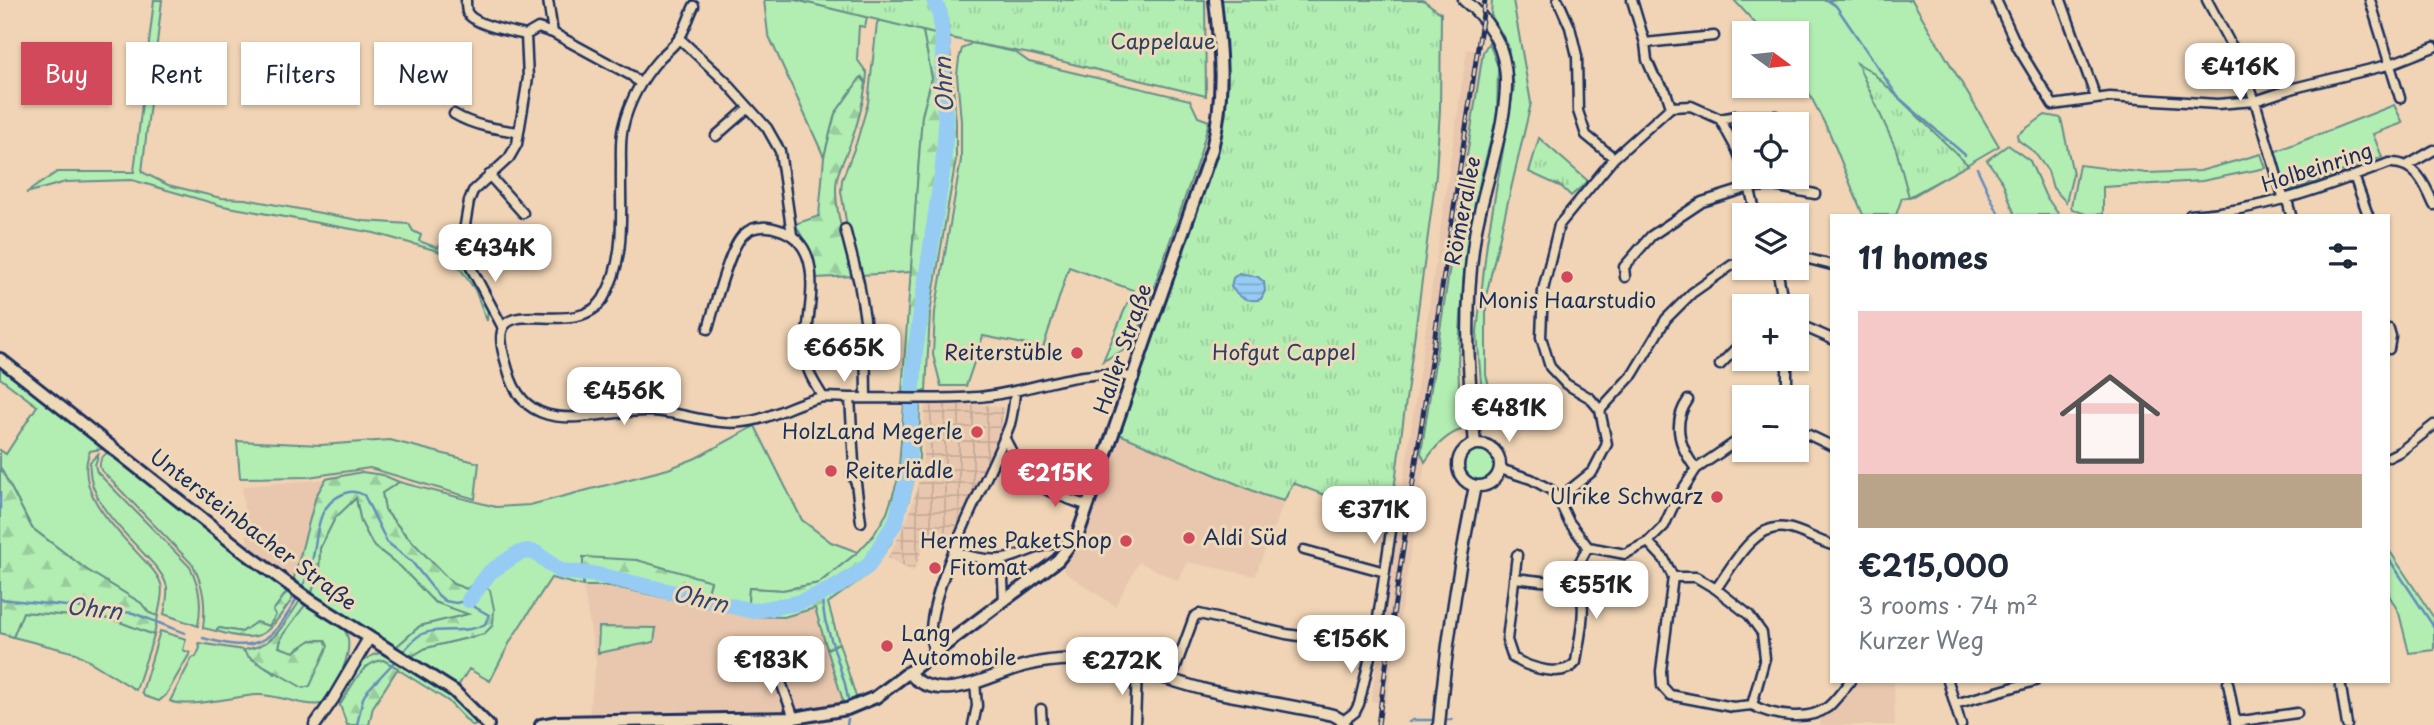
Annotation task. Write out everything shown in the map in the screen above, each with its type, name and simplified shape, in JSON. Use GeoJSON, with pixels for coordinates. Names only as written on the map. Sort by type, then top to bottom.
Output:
{"type":"FeatureCollection","features":[{"type":"Feature","properties":{"kind":"main road","name":"Haller Straße"},"geometry":{"type":"LineString","coordinates":[[541,725],[569,722],[771,722],[847,709],[876,697],[1058,560],[1078,534],[1200,187],[1220,118],[1222,69],[1215,0]]}},
{"type":"Feature","properties":{"kind":"main road","name":"Untersteinbacher Straße"},"geometry":{"type":"LineString","coordinates":[[0,359],[243,551],[310,600],[454,691],[488,725]]}},
{"type":"Feature","properties":{"kind":"street"},"geometry":{"type":"LineString","coordinates":[[466,0],[468,13],[474,19],[505,31],[526,35],[538,28],[552,33],[632,76],[640,84]]}},
{"type":"Feature","properties":{"kind":"street"},"geometry":{"type":"LineString","coordinates":[[548,0],[552,33]]}},
{"type":"Feature","properties":{"kind":"street","name":"Römerallee"},"geometry":{"type":"LineString","coordinates":[[1464,0],[1488,24],[1499,46],[1505,67],[1506,88],[1503,113],[1475,235],[1471,269],[1468,375],[1475,444]]}},
{"type":"Feature","properties":{"kind":"street"},"geometry":{"type":"LineString","coordinates":[[1558,0],[1570,27],[1577,56],[1578,111],[1586,135],[1614,158]]}},
{"type":"Feature","properties":{"kind":"street"},"geometry":{"type":"LineString","coordinates":[[1632,0],[1647,60],[1654,76],[1666,92],[1671,107]]}},
{"type":"Feature","properties":{"kind":"street"},"geometry":{"type":"LineString","coordinates":[[1996,0],[2018,48],[2053,104],[2096,97],[2217,104],[2255,102],[2302,86],[2388,65],[2434,47]]}},
{"type":"Feature","properties":{"kind":"street"},"geometry":{"type":"LineString","coordinates":[[2061,0],[2096,97]]}},
{"type":"Feature","properties":{"kind":"street"},"geometry":{"type":"LineString","coordinates":[[2207,0],[2240,62],[2291,214]]}},
{"type":"Feature","properties":{"kind":"street"},"geometry":{"type":"LineString","coordinates":[[2370,0],[2400,98]]}},
{"type":"Feature","properties":{"kind":"street"},"geometry":{"type":"LineString","coordinates":[[694,6],[679,38],[640,84],[623,128],[618,261],[612,283],[601,303],[578,317],[522,317],[508,321],[503,328],[501,336],[511,384],[521,401],[534,410],[554,416],[582,419],[646,411],[677,412],[725,422],[745,422],[823,397],[980,396],[1016,392],[1041,384],[1101,373],[1134,378]]}},
{"type":"Feature","properties":{"kind":"street"},"geometry":{"type":"LineString","coordinates":[[503,328],[463,251],[469,201],[473,191],[514,152],[528,78],[526,35]]}},
{"type":"Feature","properties":{"kind":"street"},"geometry":{"type":"LineString","coordinates":[[1644,43],[1714,37]]}},
{"type":"Feature","properties":{"kind":"street"},"geometry":{"type":"LineString","coordinates":[[679,38],[725,81],[767,128],[780,152],[792,235],[807,256],[811,268],[806,360],[810,375],[823,397]]}},
{"type":"Feature","properties":{"kind":"street"},"geometry":{"type":"LineString","coordinates":[[1558,499],[1594,471],[1607,444],[1601,410],[1590,398],[1566,384],[1550,366],[1541,337],[1543,289],[1559,225],[1614,158],[1671,107],[1691,106],[1720,119],[1732,117]]}},
{"type":"Feature","properties":{"kind":"street"},"geometry":{"type":"LineString","coordinates":[[716,136],[748,108]]}},
{"type":"Feature","properties":{"kind":"street"},"geometry":{"type":"LineString","coordinates":[[454,114],[493,129],[519,132]]}},
{"type":"Feature","properties":{"kind":"street"},"geometry":{"type":"LineString","coordinates":[[1720,119],[1732,141]]}},
{"type":"Feature","properties":{"kind":"street"},"geometry":{"type":"LineString","coordinates":[[2434,150],[2408,165],[2420,178],[2434,205]]}},
{"type":"Feature","properties":{"kind":"street","name":"Holbeinring"},"geometry":{"type":"LineString","coordinates":[[2217,214],[2285,200],[2389,163],[2408,165]]}},
{"type":"Feature","properties":{"kind":"street"},"geometry":{"type":"LineString","coordinates":[[489,175],[523,213]]}},
{"type":"Feature","properties":{"kind":"street"},"geometry":{"type":"LineString","coordinates":[[2354,176],[2368,214]]}},
{"type":"Feature","properties":{"kind":"street"},"geometry":{"type":"LineString","coordinates":[[1625,277],[1624,267],[1651,236],[1702,202],[1744,189]]}},
{"type":"Feature","properties":{"kind":"street"},"geometry":{"type":"LineString","coordinates":[[1789,189],[1815,194]]}},
{"type":"Feature","properties":{"kind":"street"},"geometry":{"type":"LineString","coordinates":[[708,329],[733,251],[741,236],[751,229],[763,226],[792,235]]}},
{"type":"Feature","properties":{"kind":"street"},"geometry":{"type":"LineString","coordinates":[[845,229],[865,318],[866,398]]}},
{"type":"Feature","properties":{"kind":"street"},"geometry":{"type":"LineString","coordinates":[[1809,259],[1830,264]]}},
{"type":"Feature","properties":{"kind":"street"},"geometry":{"type":"LineString","coordinates":[[1601,410],[1633,374],[1666,319],[1692,293],[1732,265]]}},
{"type":"Feature","properties":{"kind":"street"},"geometry":{"type":"LineString","coordinates":[[1809,329],[1830,339]]}},
{"type":"Feature","properties":{"kind":"street"},"geometry":{"type":"LineString","coordinates":[[1720,365],[1732,353]]}},
{"type":"Feature","properties":{"kind":"street"},"geometry":{"type":"LineString","coordinates":[[935,652],[931,645],[930,632],[940,583],[1004,437],[1014,409],[1016,392]]}},
{"type":"Feature","properties":{"kind":"street"},"geometry":{"type":"LineString","coordinates":[[850,398],[854,463],[852,475],[856,483],[861,522]]}},
{"type":"Feature","properties":{"kind":"street"},"geometry":{"type":"LineString","coordinates":[[1688,400],[1681,409],[1677,425],[1683,452],[1696,469]]}},
{"type":"Feature","properties":{"kind":"street"},"geometry":{"type":"LineString","coordinates":[[2390,457],[2401,452],[2434,425]]}},
{"type":"Feature","properties":{"kind":"street"},"geometry":{"type":"LineString","coordinates":[[1809,435],[1830,445]]}},
{"type":"Feature","properties":{"kind":"street"},"geometry":{"type":"LineString","coordinates":[[1004,437],[1024,472],[1036,483],[1051,492],[1088,506]]}},
{"type":"Feature","properties":{"kind":"street"},"geometry":{"type":"LineString","coordinates":[[1475,444],[1492,448],[1499,457],[1500,469],[1491,483],[1475,486],[1461,478],[1458,463],[1463,450],[1475,444]]}},
{"type":"Feature","properties":{"kind":"street"},"geometry":{"type":"LineString","coordinates":[[1500,469],[1531,479],[1551,490],[1569,522],[1588,547],[1625,554],[1648,542],[1664,526],[1676,500],[1696,469],[1732,444]]}},
{"type":"Feature","properties":{"kind":"street"},"geometry":{"type":"LineString","coordinates":[[1439,725],[1443,674],[1465,532],[1475,486]]}},
{"type":"Feature","properties":{"kind":"street"},"geometry":{"type":"LineString","coordinates":[[908,672],[917,682],[929,687],[958,688],[1026,665],[1085,659],[1224,694],[1333,715],[1344,723],[1359,704],[1373,647],[1392,524]]}},
{"type":"Feature","properties":{"kind":"street"},"geometry":{"type":"LineString","coordinates":[[1716,589],[1749,540],[1775,529],[1787,528],[1830,544]]}},
{"type":"Feature","properties":{"kind":"street"},"geometry":{"type":"LineString","coordinates":[[1648,542],[1664,559],[1674,577],[1661,671],[1662,686],[1671,695],[1732,707],[1752,705],[1765,712],[1796,717],[1826,709],[1848,683]]}},
{"type":"Feature","properties":{"kind":"street"},"geometry":{"type":"LineString","coordinates":[[954,551],[970,557],[1002,559],[1054,544],[1069,547]]}},
{"type":"Feature","properties":{"kind":"street"},"geometry":{"type":"LineString","coordinates":[[1514,578],[1548,582],[1559,580],[1572,574],[1588,547]]}},
{"type":"Feature","properties":{"kind":"street"},"geometry":{"type":"LineString","coordinates":[[1304,550],[1385,572]]}},
{"type":"Feature","properties":{"kind":"street"},"geometry":{"type":"LineString","coordinates":[[1517,555],[1507,640],[1513,658],[1525,665],[1562,671],[1570,669],[1576,662],[1584,600],[1580,584],[1572,574]]}},
{"type":"Feature","properties":{"kind":"street"},"geometry":{"type":"LineString","coordinates":[[1002,559],[1004,601]]}},
{"type":"Feature","properties":{"kind":"street"},"geometry":{"type":"LineString","coordinates":[[1674,577],[1696,577],[1716,589],[1749,615],[1762,633],[1765,658],[1752,705]]}},
{"type":"Feature","properties":{"kind":"street"},"geometry":{"type":"LineString","coordinates":[[1171,680],[1194,617],[1199,614],[1286,634],[1373,647]]}},
{"type":"Feature","properties":{"kind":"street"},"geometry":{"type":"LineString","coordinates":[[315,725],[369,638]]}},
{"type":"Feature","properties":{"kind":"street"},"geometry":{"type":"LineString","coordinates":[[775,666],[794,718]]}},
{"type":"Feature","properties":{"kind":"street"},"geometry":{"type":"LineString","coordinates":[[1135,725],[1137,670]]}},
{"type":"Feature","properties":{"kind":"street"},"geometry":{"type":"LineString","coordinates":[[973,725],[977,706],[975,682]]}},
{"type":"Feature","properties":{"kind":"street"},"geometry":{"type":"LineString","coordinates":[[1949,683],[1961,725]]}},
{"type":"Feature","properties":{"kind":"street"},"geometry":{"type":"LineString","coordinates":[[1955,704],[2028,683]]}},
{"type":"Feature","properties":{"kind":"street"},"geometry":{"type":"LineString","coordinates":[[2228,683],[2236,724],[2297,713]]}},
{"type":"Feature","properties":{"kind":"street"},"geometry":{"type":"LineString","coordinates":[[2340,683],[2347,725]]}},
{"type":"Feature","properties":{"kind":"street"},"geometry":{"type":"LineString","coordinates":[[1041,709],[1042,725]]}},
{"type":"Feature","properties":{"kind":"shaded area"},"geometry":{"type":"Polygon","coordinates":[[[1467,49],[1483,52],[1421,453],[1425,462],[1386,704],[1371,701],[1467,49]]]}},
{"type":"Feature","properties":{"kind":"shaded area","name":"HolzLand Megerle"},"geometry":{"type":"Polygon","coordinates":[[[925,405],[987,405],[1005,408],[1000,430],[950,545],[928,536],[913,572],[888,558],[908,517],[917,489],[923,458],[925,405]]]}},
{"type":"Feature","properties":{"kind":"shaded area"},"geometry":{"type":"Polygon","coordinates":[[[1119,434],[1263,495],[1284,501],[1255,576],[1188,562],[1178,581],[1139,562],[1115,606],[1066,573],[1061,563],[1083,539],[1119,434]]]}},
{"type":"Feature","properties":{"kind":"shaded area"},"geometry":{"type":"Polygon","coordinates":[[[326,479],[316,496],[293,582],[248,549],[242,489],[246,486],[326,479]]]}},
{"type":"Feature","properties":{"kind":"shaded area"},"geometry":{"type":"Polygon","coordinates":[[[583,586],[610,586],[747,616],[784,617],[816,608],[844,704],[785,715],[589,716],[596,661],[583,586]]]}},
{"type":"Feature","properties":{"kind":"shaded area"},"geometry":{"type":"Polygon","coordinates":[[[1854,683],[1894,683],[1895,725],[1820,725],[1821,717],[1831,711],[1854,683]]]}},
{"type":"Feature","properties":{"kind":"green space"},"geometry":{"type":"Polygon","coordinates":[[[154,0],[162,0],[157,42],[149,42],[154,0]]]}},
{"type":"Feature","properties":{"kind":"green space"},"geometry":{"type":"Polygon","coordinates":[[[764,0],[796,0],[867,17],[865,27],[859,26],[857,59],[867,73],[866,83],[862,77],[835,114],[824,157],[768,34],[764,0]]]}},
{"type":"Feature","properties":{"kind":"green space","name":"Cappelaue"},"geometry":{"type":"Polygon","coordinates":[[[796,0],[1205,0],[1206,96],[1031,54],[972,43],[796,0]]]}},
{"type":"Feature","properties":{"kind":"green space","name":"Hofgut Cappel"},"geometry":{"type":"Polygon","coordinates":[[[1222,0],[1423,0],[1441,13],[1436,175],[1390,520],[1293,483],[1284,501],[1263,495],[1119,434],[1204,189],[1224,121],[1228,82],[1222,0]]]}},
{"type":"Feature","properties":{"kind":"green space"},"geometry":{"type":"Polygon","coordinates":[[[1492,0],[1513,0],[1531,103],[1486,296],[1486,375],[1497,413],[1484,421],[1477,332],[1487,242],[1514,87],[1508,45],[1491,15],[1492,0]]]}},
{"type":"Feature","properties":{"kind":"green space"},"geometry":{"type":"Polygon","coordinates":[[[1734,0],[1912,0],[1999,146],[1913,196],[1902,198],[1896,214],[1863,214],[1830,134],[1810,95],[1810,21],[1753,21],[1734,0]]]}},
{"type":"Feature","properties":{"kind":"green space"},"geometry":{"type":"Polygon","coordinates":[[[880,20],[923,31],[932,78],[922,116],[911,272],[860,275],[841,191],[842,180],[868,103],[877,23],[880,20]]]}},
{"type":"Feature","properties":{"kind":"green space"},"geometry":{"type":"Polygon","coordinates":[[[923,31],[949,37],[956,122],[956,159],[930,313],[926,391],[902,392],[922,116],[932,78],[923,31]]]}},
{"type":"Feature","properties":{"kind":"green space"},"geometry":{"type":"Polygon","coordinates":[[[1489,42],[1498,67],[1497,117],[1481,177],[1464,272],[1458,362],[1461,430],[1440,443],[1425,462],[1421,453],[1483,52],[1489,42]]]}},
{"type":"Feature","properties":{"kind":"green space"},"geometry":{"type":"Polygon","coordinates":[[[972,43],[1015,52],[1029,62],[1190,100],[1198,117],[1209,121],[1134,345],[1103,361],[1133,290],[1069,267],[1043,348],[983,336],[966,386],[941,386],[933,355],[935,312],[961,160],[957,75],[959,59],[962,49],[972,43]]]}},
{"type":"Feature","properties":{"kind":"green space"},"geometry":{"type":"Polygon","coordinates":[[[1857,63],[1871,71],[1968,165],[1909,197],[1896,149],[1857,63]]]}},
{"type":"Feature","properties":{"kind":"green space"},"geometry":{"type":"Polygon","coordinates":[[[861,77],[866,83],[862,105],[854,135],[838,173],[836,189],[841,227],[854,276],[816,278],[809,249],[795,224],[819,216],[824,157],[835,114],[861,77]]]}},
{"type":"Feature","properties":{"kind":"green space"},"geometry":{"type":"Polygon","coordinates":[[[142,105],[150,105],[142,172],[168,185],[221,198],[245,199],[364,221],[409,224],[413,231],[421,235],[419,241],[438,248],[442,242],[457,249],[488,307],[487,321],[475,290],[457,264],[438,251],[374,233],[223,206],[132,180],[66,182],[26,193],[57,172],[134,172],[142,105]]]}},
{"type":"Feature","properties":{"kind":"green space"},"geometry":{"type":"Polygon","coordinates":[[[2394,105],[2403,123],[2373,134],[2382,157],[2288,191],[2283,186],[2274,152],[2394,105]]]}},
{"type":"Feature","properties":{"kind":"green space"},"geometry":{"type":"Polygon","coordinates":[[[2045,115],[2061,118],[2073,174],[2066,202],[2053,188],[2048,171],[2034,152],[2018,140],[2017,135],[2045,115]]]}},
{"type":"Feature","properties":{"kind":"green space"},"geometry":{"type":"Polygon","coordinates":[[[1539,138],[1588,181],[1571,196],[1562,187],[1529,172],[1539,138]]]}},
{"type":"Feature","properties":{"kind":"green space"},"geometry":{"type":"Polygon","coordinates":[[[2008,145],[2030,161],[2045,195],[2058,214],[2015,214],[2003,183],[1987,160],[2008,145]]]}},
{"type":"Feature","properties":{"kind":"green space"},"geometry":{"type":"Polygon","coordinates":[[[2261,154],[2266,168],[2202,181],[2103,187],[2103,214],[2085,214],[2072,209],[2071,206],[2079,165],[2147,173],[2200,171],[2261,154]]]}},
{"type":"Feature","properties":{"kind":"green space"},"geometry":{"type":"Polygon","coordinates":[[[0,364],[100,443],[102,449],[90,451],[86,466],[87,481],[100,509],[158,577],[162,592],[158,616],[149,613],[141,603],[87,570],[32,528],[0,467],[0,450],[6,454],[37,406],[0,378],[0,364]]]}},
{"type":"Feature","properties":{"kind":"green space"},"geometry":{"type":"Polygon","coordinates":[[[904,403],[920,403],[919,458],[908,503],[891,543],[871,572],[828,603],[839,643],[827,649],[815,608],[784,617],[747,616],[749,588],[783,590],[819,583],[858,552],[873,536],[887,513],[898,479],[904,403]]]}},
{"type":"Feature","properties":{"kind":"green space"},"geometry":{"type":"Polygon","coordinates":[[[755,426],[802,520],[831,542],[858,552],[819,583],[783,590],[749,588],[747,616],[704,606],[711,582],[583,557],[583,586],[551,578],[511,640],[490,681],[469,669],[458,686],[412,656],[426,648],[484,634],[467,589],[453,584],[403,532],[385,510],[382,493],[399,482],[496,507],[530,505],[668,469],[696,458],[755,426]]]}},
{"type":"Feature","properties":{"kind":"green space"},"geometry":{"type":"Polygon","coordinates":[[[390,440],[479,463],[475,499],[370,468],[308,477],[240,478],[237,441],[321,445],[390,440]]]}},
{"type":"Feature","properties":{"kind":"green space"},"geometry":{"type":"Polygon","coordinates":[[[1478,450],[1489,455],[1494,466],[1489,477],[1478,482],[1467,477],[1462,466],[1467,455],[1478,450]]]}},
{"type":"Feature","properties":{"kind":"green space"},"geometry":{"type":"Polygon","coordinates":[[[108,452],[288,590],[273,611],[276,615],[269,626],[256,622],[242,632],[203,628],[203,596],[193,565],[101,470],[101,460],[108,452]]]}},
{"type":"Feature","properties":{"kind":"green space"},"geometry":{"type":"Polygon","coordinates":[[[99,453],[95,465],[97,472],[190,567],[199,596],[198,626],[164,614],[167,587],[163,578],[107,513],[94,489],[90,462],[99,453]]]}},
{"type":"Feature","properties":{"kind":"green space"},"geometry":{"type":"Polygon","coordinates":[[[0,467],[32,528],[87,570],[141,603],[149,613],[158,616],[154,635],[112,619],[23,612],[13,637],[0,633],[0,467]]]}},
{"type":"Feature","properties":{"kind":"green space"},"geometry":{"type":"Polygon","coordinates":[[[362,472],[383,475],[399,482],[382,493],[385,510],[453,584],[467,589],[476,581],[490,590],[494,609],[493,625],[484,634],[426,648],[412,656],[396,647],[420,626],[468,614],[434,602],[401,567],[373,545],[361,522],[356,498],[335,518],[320,548],[319,571],[311,595],[293,582],[316,496],[326,479],[362,472]]]}},
{"type":"Feature","properties":{"kind":"green space"},"geometry":{"type":"Polygon","coordinates":[[[356,498],[361,522],[373,545],[401,567],[434,602],[470,614],[420,626],[396,647],[311,595],[319,571],[320,548],[335,518],[356,498]]]}},
{"type":"Feature","properties":{"kind":"green space"},"geometry":{"type":"Polygon","coordinates":[[[2390,552],[2434,618],[2434,650],[2409,653],[2399,613],[2390,597],[2390,552]]]}},
{"type":"Feature","properties":{"kind":"green space"},"geometry":{"type":"Polygon","coordinates":[[[583,557],[637,560],[711,581],[704,606],[610,586],[583,586],[583,557]]]}},
{"type":"Feature","properties":{"kind":"green space"},"geometry":{"type":"Polygon","coordinates":[[[287,592],[293,598],[276,621],[262,634],[244,637],[216,631],[219,628],[242,632],[256,622],[269,626],[276,615],[273,611],[287,592]]]}},
{"type":"Feature","properties":{"kind":"green space"},"geometry":{"type":"Polygon","coordinates":[[[300,601],[305,605],[282,636],[279,647],[294,652],[311,640],[325,640],[328,646],[310,686],[303,688],[249,657],[243,650],[254,648],[271,639],[300,601]]]}},
{"type":"Feature","properties":{"kind":"green space"},"geometry":{"type":"Polygon","coordinates":[[[307,602],[331,617],[347,636],[347,656],[339,679],[322,704],[306,704],[257,695],[187,704],[170,701],[192,658],[196,657],[199,643],[243,650],[275,674],[311,640],[293,652],[279,647],[282,636],[307,602]]]}},
{"type":"Feature","properties":{"kind":"green space"},"geometry":{"type":"Polygon","coordinates":[[[23,612],[112,619],[154,635],[136,690],[76,653],[13,637],[23,612]]]}},
{"type":"Feature","properties":{"kind":"green space"},"geometry":{"type":"Polygon","coordinates":[[[599,627],[656,628],[654,642],[598,653],[599,627]]]}},
{"type":"Feature","properties":{"kind":"green space"},"geometry":{"type":"Polygon","coordinates":[[[160,631],[186,639],[183,650],[190,653],[166,695],[159,701],[144,696],[142,692],[160,631]]]}},
{"type":"Feature","properties":{"kind":"green space"},"geometry":{"type":"Polygon","coordinates":[[[839,643],[857,700],[844,704],[827,649],[839,643]]]}},
{"type":"Feature","properties":{"kind":"green space"},"geometry":{"type":"Polygon","coordinates":[[[381,653],[446,693],[477,725],[471,725],[448,701],[383,660],[365,667],[340,705],[339,700],[361,664],[381,653]]]}},
{"type":"Feature","properties":{"kind":"green space"},"geometry":{"type":"Polygon","coordinates":[[[383,660],[398,668],[373,707],[369,725],[347,725],[340,705],[362,671],[383,660]]]}},
{"type":"Feature","properties":{"kind":"water"},"geometry":{"type":"Polygon","coordinates":[[[1239,273],[1258,277],[1264,282],[1265,291],[1261,299],[1248,300],[1234,291],[1231,287],[1233,278],[1239,273]]]}},
{"type":"Feature","properties":{"kind":"waterway","name":"Ohrn"},"geometry":{"type":"LineString","coordinates":[[469,600],[490,572],[517,554],[527,551],[536,553],[560,571],[598,575],[753,611],[797,603],[821,594],[868,566],[896,521],[908,474],[915,352],[943,167],[946,125],[940,14],[934,0]]}},
{"type":"Feature","properties":{"kind":"waterway"},"geometry":{"type":"LineString","coordinates":[[1827,0],[1836,6],[1898,97],[1965,155]]}},
{"type":"Feature","properties":{"kind":"waterway"},"geometry":{"type":"LineString","coordinates":[[1977,168],[1999,214]]}},
{"type":"Feature","properties":{"kind":"waterway","name":"Ohrn"},"geometry":{"type":"LineString","coordinates":[[301,590],[307,578],[319,525],[326,507],[346,493],[354,491],[364,495],[387,542],[412,562],[438,595],[445,601],[456,603],[469,600],[471,605],[489,615],[485,624],[477,627],[420,635],[400,655]]}},
{"type":"Feature","properties":{"kind":"waterway","name":"Ohrn"},"geometry":{"type":"LineString","coordinates":[[0,493],[0,510]]}},
{"type":"Feature","properties":{"kind":"waterway"},"geometry":{"type":"LineString","coordinates":[[2390,561],[2434,627]]}},
{"type":"Feature","properties":{"kind":"waterway"},"geometry":{"type":"LineString","coordinates":[[821,594],[825,620],[848,699]]}},
{"type":"Feature","properties":{"kind":"waterway","name":"Ohrn"},"geometry":{"type":"LineString","coordinates":[[203,638],[237,645],[261,641],[280,625],[298,596]]}},
{"type":"Feature","properties":{"kind":"waterway","name":"Ohrn"},"geometry":{"type":"LineString","coordinates":[[0,599],[133,613],[185,633]]}},
{"type":"Feature","properties":{"kind":"waterway"},"geometry":{"type":"LineString","coordinates":[[357,725],[367,691],[396,660]]}},
{"type":"Feature","properties":{"kind":"waterway"},"geometry":{"type":"LineString","coordinates":[[847,725],[848,719]]}},
{"type":"Feature","properties":{"kind":"waterway"},"geometry":{"type":"LineString","coordinates":[[1409,722],[1435,720]]}},
{"type":"Feature","properties":{"kind":"waterway"},"geometry":{"type":"LineString","coordinates":[[1442,720],[1452,720]]}},
{"type":"Feature","properties":{"kind":"railway"},"geometry":{"type":"LineString","coordinates":[[1378,725],[1485,0]]}},
{"type":"Feature","properties":{"kind":"place","name":"Monis Haarstudio"},"geometry":{"type":"Point","coordinates":[1567,277]}},
{"type":"Feature","properties":{"kind":"place","name":"Reiterstüble"},"geometry":{"type":"Point","coordinates":[1077,353]}},
{"type":"Feature","properties":{"kind":"place","name":"HolzLand Megerle"},"geometry":{"type":"Point","coordinates":[977,432]}},
{"type":"Feature","properties":{"kind":"place","name":"Reiterlädle"},"geometry":{"type":"Point","coordinates":[831,471]}},
{"type":"Feature","properties":{"kind":"place","name":"Ulrike Schwarz"},"geometry":{"type":"Point","coordinates":[1717,497]}},
{"type":"Feature","properties":{"kind":"place","name":"Aldi Süd"},"geometry":{"type":"Point","coordinates":[1189,538]}},
{"type":"Feature","properties":{"kind":"place","name":"Hermes PaketShop"},"geometry":{"type":"Point","coordinates":[1126,541]}},
{"type":"Feature","properties":{"kind":"place","name":"Fitomat"},"geometry":{"type":"Point","coordinates":[935,568]}},
{"type":"Feature","properties":{"kind":"place","name":"Lang Automobile"},"geometry":{"type":"Point","coordinates":[887,646]}}]}
